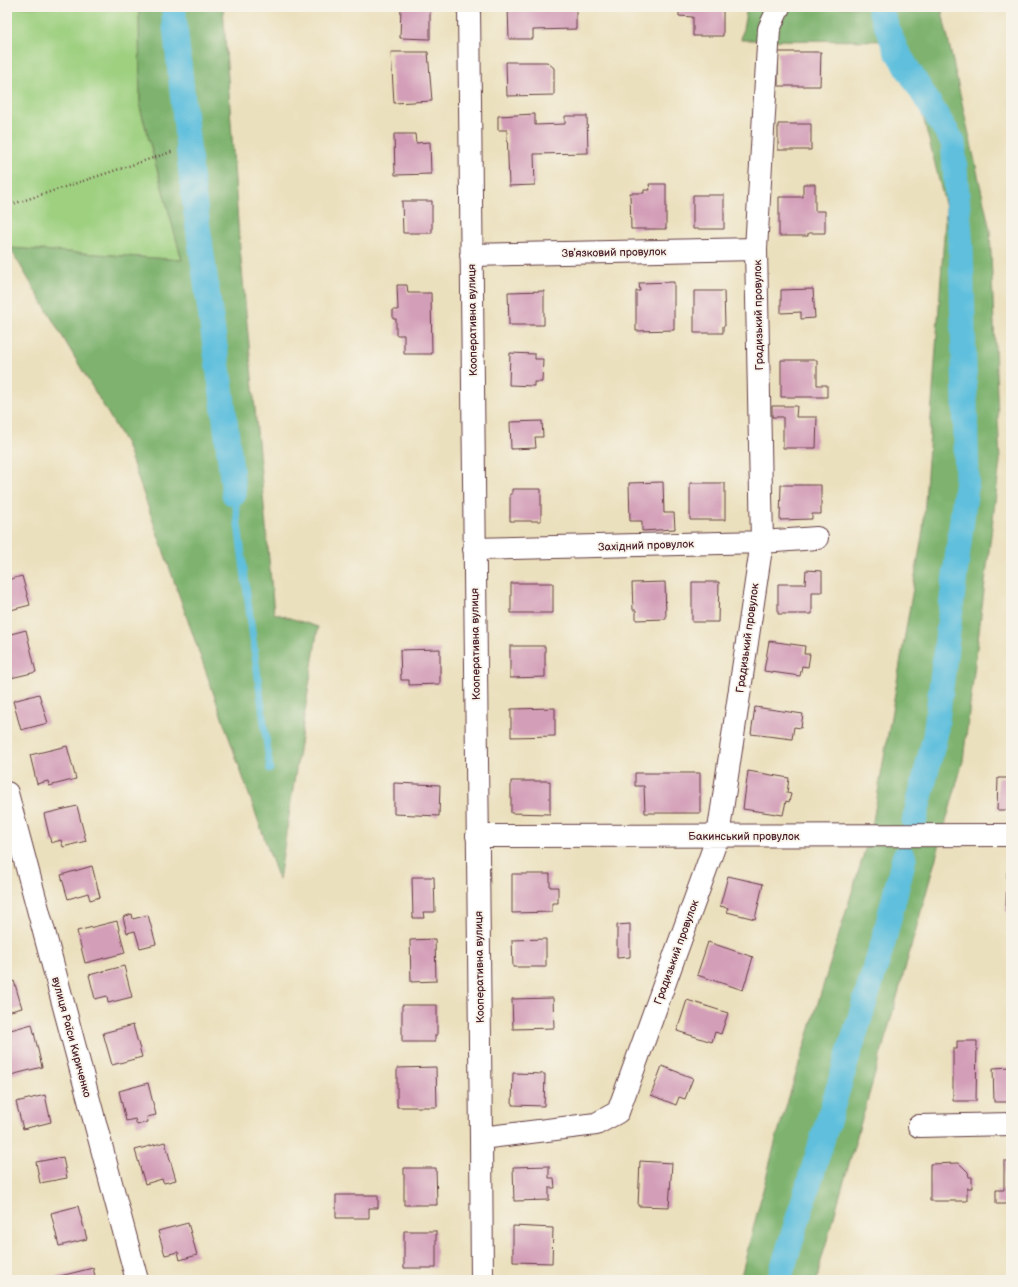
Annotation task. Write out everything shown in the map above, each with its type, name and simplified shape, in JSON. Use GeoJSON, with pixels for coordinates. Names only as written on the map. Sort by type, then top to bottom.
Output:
{"type":"FeatureCollection","features":[{"type":"Feature","properties":{"kind":"street","name":"Кооперативна вулиця"},"geometry":{"type":"LineString","coordinates":[[469,7],[482,1280]]}},
{"type":"Feature","properties":{"kind":"street","name":"Градизький провулок"},"geometry":{"type":"LineString","coordinates":[[481,1138],[596,1124],[618,1112],[718,836],[762,542],[756,249],[769,29],[779,7]]}},
{"type":"Feature","properties":{"kind":"street","name":"Звʼязковий провулок"},"geometry":{"type":"LineString","coordinates":[[471,255],[756,249]]}},
{"type":"Feature","properties":{"kind":"street","name":"Західний провулок"},"geometry":{"type":"LineString","coordinates":[[474,550],[762,542],[817,538]]}},
{"type":"Feature","properties":{"kind":"street","name":"вулиця Раїси Кириченко"},"geometry":{"type":"LineString","coordinates":[[7,793],[137,1280]]}},
{"type":"Feature","properties":{"kind":"street","name":"Бакинський провулок"},"geometry":{"type":"LineString","coordinates":[[477,836],[1011,835]]}},
{"type":"Feature","properties":{"kind":"street"},"geometry":{"type":"LineString","coordinates":[[919,1126],[1011,1124]]}},
{"type":"Feature","properties":{"kind":"path"},"geometry":{"type":"LineString","coordinates":[[7,206],[174,151]]}},
{"type":"Feature","properties":{"kind":"green space"},"geometry":{"type":"Polygon","coordinates":[[[7,7],[139,7],[140,107],[182,260],[10,248],[7,250],[7,7]]]}},
{"type":"Feature","properties":{"kind":"green space"},"geometry":{"type":"Polygon","coordinates":[[[139,7],[223,7],[239,237],[274,613],[318,627],[279,880],[126,444],[10,248],[182,260],[140,107],[139,7]]]}},
{"type":"Feature","properties":{"kind":"green space"},"geometry":{"type":"Polygon","coordinates":[[[747,7],[941,7],[990,230],[1000,462],[963,761],[821,1261],[817,1280],[740,1280],[776,1139],[872,827],[923,530],[946,208],[904,41],[741,40],[747,7]]]}},
{"type":"Feature","properties":{"kind":"building"},"geometry":{"type":"Polygon","coordinates":[[[401,7],[430,7],[430,39],[400,38],[401,7]]]}},
{"type":"Feature","properties":{"kind":"building"},"geometry":{"type":"Polygon","coordinates":[[[508,7],[576,7],[576,29],[533,30],[533,39],[509,39],[508,7]]]}},
{"type":"Feature","properties":{"kind":"building"},"geometry":{"type":"Polygon","coordinates":[[[679,7],[723,7],[723,36],[693,36],[693,17],[679,16],[679,7]]]}},
{"type":"Feature","properties":{"kind":"building"},"geometry":{"type":"Polygon","coordinates":[[[391,52],[428,52],[432,101],[394,103],[391,52]]]}},
{"type":"Feature","properties":{"kind":"building"},"geometry":{"type":"Polygon","coordinates":[[[778,52],[821,52],[820,86],[778,86],[778,52]]]}},
{"type":"Feature","properties":{"kind":"building"},"geometry":{"type":"Polygon","coordinates":[[[506,62],[547,62],[554,68],[554,95],[507,96],[506,62]]]}},
{"type":"Feature","properties":{"kind":"building"},"geometry":{"type":"Polygon","coordinates":[[[535,114],[535,125],[565,124],[565,116],[587,116],[588,153],[534,154],[535,185],[509,186],[507,130],[498,130],[498,116],[535,114]]]}},
{"type":"Feature","properties":{"kind":"building"},"geometry":{"type":"Polygon","coordinates":[[[778,124],[811,124],[811,150],[778,150],[778,124]]]}},
{"type":"Feature","properties":{"kind":"building"},"geometry":{"type":"Polygon","coordinates":[[[394,134],[415,134],[416,143],[430,142],[431,174],[395,175],[394,134]]]}},
{"type":"Feature","properties":{"kind":"building"},"geometry":{"type":"Polygon","coordinates":[[[649,184],[666,184],[666,229],[631,229],[630,193],[644,193],[644,190],[650,190],[649,184]]]}},
{"type":"Feature","properties":{"kind":"building"},"geometry":{"type":"Polygon","coordinates":[[[803,184],[815,184],[815,211],[825,211],[825,233],[808,233],[808,236],[779,236],[779,197],[803,197],[803,184]]]}},
{"type":"Feature","properties":{"kind":"building"},"geometry":{"type":"Polygon","coordinates":[[[693,195],[724,195],[724,229],[693,229],[693,195]]]}},
{"type":"Feature","properties":{"kind":"building"},"geometry":{"type":"Polygon","coordinates":[[[402,201],[432,201],[432,233],[403,233],[402,201]]]}},
{"type":"Feature","properties":{"kind":"building"},"geometry":{"type":"Polygon","coordinates":[[[674,282],[674,330],[636,331],[636,291],[640,291],[639,283],[674,282]]]}},
{"type":"Feature","properties":{"kind":"building"},"geometry":{"type":"Polygon","coordinates":[[[397,285],[407,285],[408,293],[431,293],[432,354],[404,354],[404,335],[396,335],[396,319],[393,319],[393,310],[398,310],[397,285]]]}},
{"type":"Feature","properties":{"kind":"building"},"geometry":{"type":"Polygon","coordinates":[[[813,289],[815,318],[801,319],[801,312],[781,313],[781,290],[813,289]]]}},
{"type":"Feature","properties":{"kind":"building"},"geometry":{"type":"Polygon","coordinates":[[[544,291],[544,325],[509,325],[508,292],[544,291]]]}},
{"type":"Feature","properties":{"kind":"building"},"geometry":{"type":"Polygon","coordinates":[[[694,291],[724,291],[725,326],[723,326],[723,333],[694,333],[694,291]]]}},
{"type":"Feature","properties":{"kind":"building"},"geometry":{"type":"Polygon","coordinates":[[[510,353],[535,354],[535,359],[543,359],[542,382],[534,382],[534,386],[509,385],[510,353]]]}},
{"type":"Feature","properties":{"kind":"building"},"geometry":{"type":"Polygon","coordinates":[[[781,360],[817,360],[817,385],[827,385],[827,397],[781,397],[781,360]]]}},
{"type":"Feature","properties":{"kind":"building"},"geometry":{"type":"Polygon","coordinates":[[[772,406],[797,406],[796,417],[817,417],[816,448],[783,448],[783,417],[772,417],[772,406]]]}},
{"type":"Feature","properties":{"kind":"building"},"geometry":{"type":"Polygon","coordinates":[[[542,421],[543,437],[535,437],[536,448],[511,449],[510,422],[542,421]]]}},
{"type":"Feature","properties":{"kind":"building"},"geometry":{"type":"Polygon","coordinates":[[[663,482],[664,513],[674,513],[675,529],[642,531],[642,521],[630,521],[629,483],[663,482]]]}},
{"type":"Feature","properties":{"kind":"building"},"geometry":{"type":"Polygon","coordinates":[[[690,483],[725,483],[725,520],[690,520],[690,483]]]}},
{"type":"Feature","properties":{"kind":"building"},"geometry":{"type":"Polygon","coordinates":[[[781,485],[821,485],[821,514],[812,514],[812,519],[780,520],[781,485]]]}},
{"type":"Feature","properties":{"kind":"building"},"geometry":{"type":"Polygon","coordinates":[[[512,489],[541,489],[541,521],[510,521],[510,494],[512,494],[512,489]]]}},
{"type":"Feature","properties":{"kind":"building"},"geometry":{"type":"Polygon","coordinates":[[[806,570],[822,571],[822,592],[812,592],[812,614],[778,614],[778,584],[805,584],[806,570]]]}},
{"type":"Feature","properties":{"kind":"building"},"geometry":{"type":"Polygon","coordinates":[[[22,576],[30,605],[7,611],[7,580],[22,576]]]}},
{"type":"Feature","properties":{"kind":"building"},"geometry":{"type":"Polygon","coordinates":[[[665,582],[666,619],[636,620],[636,610],[633,610],[632,583],[665,582]]]}},
{"type":"Feature","properties":{"kind":"building"},"geometry":{"type":"Polygon","coordinates":[[[692,582],[719,582],[718,622],[692,622],[692,582]]]}},
{"type":"Feature","properties":{"kind":"building"},"geometry":{"type":"Polygon","coordinates":[[[511,583],[553,583],[553,613],[511,613],[511,583]]]}},
{"type":"Feature","properties":{"kind":"building"},"geometry":{"type":"Polygon","coordinates":[[[26,630],[36,672],[11,678],[10,671],[7,672],[7,635],[26,630]]]}},
{"type":"Feature","properties":{"kind":"building"},"geometry":{"type":"Polygon","coordinates":[[[769,641],[805,646],[804,654],[810,654],[808,667],[802,666],[800,676],[764,671],[769,641]]]}},
{"type":"Feature","properties":{"kind":"building"},"geometry":{"type":"Polygon","coordinates":[[[510,646],[545,646],[545,677],[510,678],[510,646]]]}},
{"type":"Feature","properties":{"kind":"building"},"geometry":{"type":"Polygon","coordinates":[[[440,649],[440,684],[409,685],[409,680],[401,680],[400,650],[440,649]]]}},
{"type":"Feature","properties":{"kind":"building"},"geometry":{"type":"Polygon","coordinates":[[[39,694],[48,723],[21,730],[13,701],[39,694]]]}},
{"type":"Feature","properties":{"kind":"building"},"geometry":{"type":"Polygon","coordinates":[[[755,707],[803,714],[801,728],[794,727],[792,739],[751,734],[755,707]]]}},
{"type":"Feature","properties":{"kind":"building"},"geometry":{"type":"Polygon","coordinates":[[[555,708],[555,736],[511,737],[511,709],[555,708]]]}},
{"type":"Feature","properties":{"kind":"building"},"geometry":{"type":"Polygon","coordinates":[[[67,746],[76,779],[49,786],[48,781],[37,784],[30,755],[67,746]]]}},
{"type":"Feature","properties":{"kind":"building"},"geometry":{"type":"Polygon","coordinates":[[[748,771],[789,778],[787,793],[791,794],[789,802],[786,801],[783,815],[743,809],[748,771]]]}},
{"type":"Feature","properties":{"kind":"building"},"geometry":{"type":"Polygon","coordinates":[[[635,773],[700,773],[700,813],[645,813],[644,786],[635,786],[635,773]]]}},
{"type":"Feature","properties":{"kind":"building"},"geometry":{"type":"Polygon","coordinates":[[[998,778],[1011,778],[1011,810],[997,810],[998,778]]]}},
{"type":"Feature","properties":{"kind":"building"},"geometry":{"type":"Polygon","coordinates":[[[511,781],[550,781],[550,814],[511,813],[511,781]]]}},
{"type":"Feature","properties":{"kind":"building"},"geometry":{"type":"Polygon","coordinates":[[[394,783],[440,785],[439,816],[394,814],[394,783]]]}},
{"type":"Feature","properties":{"kind":"building"},"geometry":{"type":"Polygon","coordinates":[[[77,806],[86,841],[63,847],[61,840],[51,843],[44,814],[77,806]]]}},
{"type":"Feature","properties":{"kind":"building"},"geometry":{"type":"Polygon","coordinates":[[[92,866],[100,897],[90,900],[88,893],[68,899],[61,875],[92,866]]]}},
{"type":"Feature","properties":{"kind":"building"},"geometry":{"type":"Polygon","coordinates":[[[1007,872],[1011,872],[1011,912],[1006,912],[1007,872]]]}},
{"type":"Feature","properties":{"kind":"building"},"geometry":{"type":"Polygon","coordinates":[[[512,874],[550,874],[550,887],[558,887],[558,903],[552,903],[552,912],[512,913],[512,874]]]}},
{"type":"Feature","properties":{"kind":"building"},"geometry":{"type":"Polygon","coordinates":[[[728,876],[763,884],[755,919],[727,912],[728,908],[720,906],[728,876]]]}},
{"type":"Feature","properties":{"kind":"building"},"geometry":{"type":"Polygon","coordinates":[[[412,877],[434,877],[435,912],[423,912],[424,918],[413,918],[412,877]]]}},
{"type":"Feature","properties":{"kind":"building"},"geometry":{"type":"Polygon","coordinates":[[[132,914],[133,919],[148,915],[156,944],[140,948],[135,931],[127,933],[123,917],[132,914]]]}},
{"type":"Feature","properties":{"kind":"building"},"geometry":{"type":"Polygon","coordinates":[[[117,921],[125,953],[85,963],[77,931],[117,921]]]}},
{"type":"Feature","properties":{"kind":"building"},"geometry":{"type":"Polygon","coordinates":[[[630,924],[630,957],[617,958],[617,925],[630,924]]]}},
{"type":"Feature","properties":{"kind":"building"},"geometry":{"type":"Polygon","coordinates":[[[435,939],[436,981],[411,982],[410,940],[435,939]]]}},
{"type":"Feature","properties":{"kind":"building"},"geometry":{"type":"Polygon","coordinates":[[[546,939],[546,967],[513,967],[512,940],[546,939]]]}},
{"type":"Feature","properties":{"kind":"building"},"geometry":{"type":"Polygon","coordinates":[[[708,942],[753,957],[743,990],[697,975],[708,942]]]}},
{"type":"Feature","properties":{"kind":"building"},"geometry":{"type":"Polygon","coordinates":[[[124,966],[132,997],[108,1003],[107,996],[95,999],[89,975],[124,966]]]}},
{"type":"Feature","properties":{"kind":"building"},"geometry":{"type":"Polygon","coordinates":[[[14,981],[22,1008],[7,1012],[7,984],[14,981]]]}},
{"type":"Feature","properties":{"kind":"building"},"geometry":{"type":"Polygon","coordinates":[[[553,998],[554,1028],[513,1029],[512,999],[553,998]]]}},
{"type":"Feature","properties":{"kind":"building"},"geometry":{"type":"Polygon","coordinates":[[[687,1000],[728,1013],[721,1034],[715,1032],[712,1042],[677,1031],[687,1000]]]}},
{"type":"Feature","properties":{"kind":"building"},"geometry":{"type":"Polygon","coordinates":[[[402,1005],[437,1005],[437,1035],[435,1035],[435,1042],[402,1042],[402,1005]]]}},
{"type":"Feature","properties":{"kind":"building"},"geometry":{"type":"Polygon","coordinates":[[[32,1024],[42,1067],[7,1076],[7,1031],[32,1024]]]}},
{"type":"Feature","properties":{"kind":"building"},"geometry":{"type":"Polygon","coordinates":[[[133,1025],[142,1057],[112,1065],[103,1033],[133,1025]]]}},
{"type":"Feature","properties":{"kind":"building"},"geometry":{"type":"Polygon","coordinates":[[[957,1041],[977,1041],[976,1101],[953,1101],[953,1049],[957,1049],[957,1041]]]}},
{"type":"Feature","properties":{"kind":"building"},"geometry":{"type":"Polygon","coordinates":[[[662,1066],[693,1078],[685,1099],[679,1097],[676,1105],[651,1095],[662,1066]]]}},
{"type":"Feature","properties":{"kind":"building"},"geometry":{"type":"Polygon","coordinates":[[[436,1067],[437,1107],[397,1107],[397,1068],[436,1067]]]}},
{"type":"Feature","properties":{"kind":"building"},"geometry":{"type":"Polygon","coordinates":[[[1011,1067],[1011,1102],[994,1102],[993,1068],[1011,1067]]]}},
{"type":"Feature","properties":{"kind":"building"},"geometry":{"type":"Polygon","coordinates":[[[513,1073],[545,1074],[544,1106],[512,1105],[513,1073]]]}},
{"type":"Feature","properties":{"kind":"building"},"geometry":{"type":"Polygon","coordinates":[[[148,1083],[156,1115],[147,1117],[148,1122],[137,1125],[135,1119],[126,1121],[119,1091],[148,1083]]]}},
{"type":"Feature","properties":{"kind":"building"},"geometry":{"type":"Polygon","coordinates":[[[45,1095],[51,1122],[23,1129],[16,1102],[45,1095]]]}},
{"type":"Feature","properties":{"kind":"building"},"geometry":{"type":"Polygon","coordinates":[[[165,1142],[176,1180],[164,1183],[162,1179],[145,1184],[135,1150],[165,1142]]]}},
{"type":"Feature","properties":{"kind":"building"},"geometry":{"type":"Polygon","coordinates":[[[63,1157],[67,1178],[40,1183],[36,1162],[63,1157]]]}},
{"type":"Feature","properties":{"kind":"building"},"geometry":{"type":"Polygon","coordinates":[[[640,1161],[672,1163],[669,1207],[638,1206],[640,1161]]]}},
{"type":"Feature","properties":{"kind":"building"},"geometry":{"type":"Polygon","coordinates":[[[1004,1161],[1011,1161],[1011,1204],[996,1204],[996,1190],[1004,1190],[1004,1161]]]}},
{"type":"Feature","properties":{"kind":"building"},"geometry":{"type":"Polygon","coordinates":[[[959,1163],[968,1172],[969,1177],[972,1177],[972,1188],[967,1188],[967,1201],[930,1201],[930,1164],[959,1163]]]}},
{"type":"Feature","properties":{"kind":"building"},"geometry":{"type":"Polygon","coordinates":[[[549,1166],[549,1178],[554,1178],[555,1188],[549,1188],[549,1200],[514,1201],[513,1167],[549,1166]]]}},
{"type":"Feature","properties":{"kind":"building"},"geometry":{"type":"Polygon","coordinates":[[[404,1168],[436,1168],[437,1205],[404,1205],[404,1168]]]}},
{"type":"Feature","properties":{"kind":"building"},"geometry":{"type":"Polygon","coordinates":[[[336,1195],[378,1195],[378,1208],[369,1208],[369,1218],[336,1218],[336,1195]]]}},
{"type":"Feature","properties":{"kind":"building"},"geometry":{"type":"Polygon","coordinates":[[[78,1206],[87,1239],[59,1246],[51,1213],[78,1206]]]}},
{"type":"Feature","properties":{"kind":"building"},"geometry":{"type":"Polygon","coordinates":[[[188,1223],[197,1255],[180,1260],[178,1252],[165,1255],[158,1231],[188,1223]]]}},
{"type":"Feature","properties":{"kind":"building"},"geometry":{"type":"Polygon","coordinates":[[[513,1226],[553,1228],[552,1263],[513,1262],[513,1226]]]}},
{"type":"Feature","properties":{"kind":"building"},"geometry":{"type":"Polygon","coordinates":[[[404,1231],[436,1231],[436,1268],[404,1268],[404,1231]]]}},
{"type":"Feature","properties":{"kind":"building"},"geometry":{"type":"Polygon","coordinates":[[[93,1268],[96,1280],[57,1280],[56,1277],[93,1268]]]}},
{"type":"Feature","properties":{"kind":"waterway"},"geometry":{"type":"LineString","coordinates":[[174,7],[193,192],[222,395],[234,494]]}},
{"type":"Feature","properties":{"kind":"waterway"},"geometry":{"type":"LineString","coordinates":[[879,7],[896,50],[953,142],[961,248],[967,479],[935,736],[914,822]]}},
{"type":"Feature","properties":{"kind":"waterway"},"geometry":{"type":"LineString","coordinates":[[234,494],[270,769]]}},
{"type":"Feature","properties":{"kind":"waterway"},"geometry":{"type":"LineString","coordinates":[[779,1280],[883,943],[904,858]]}}]}
